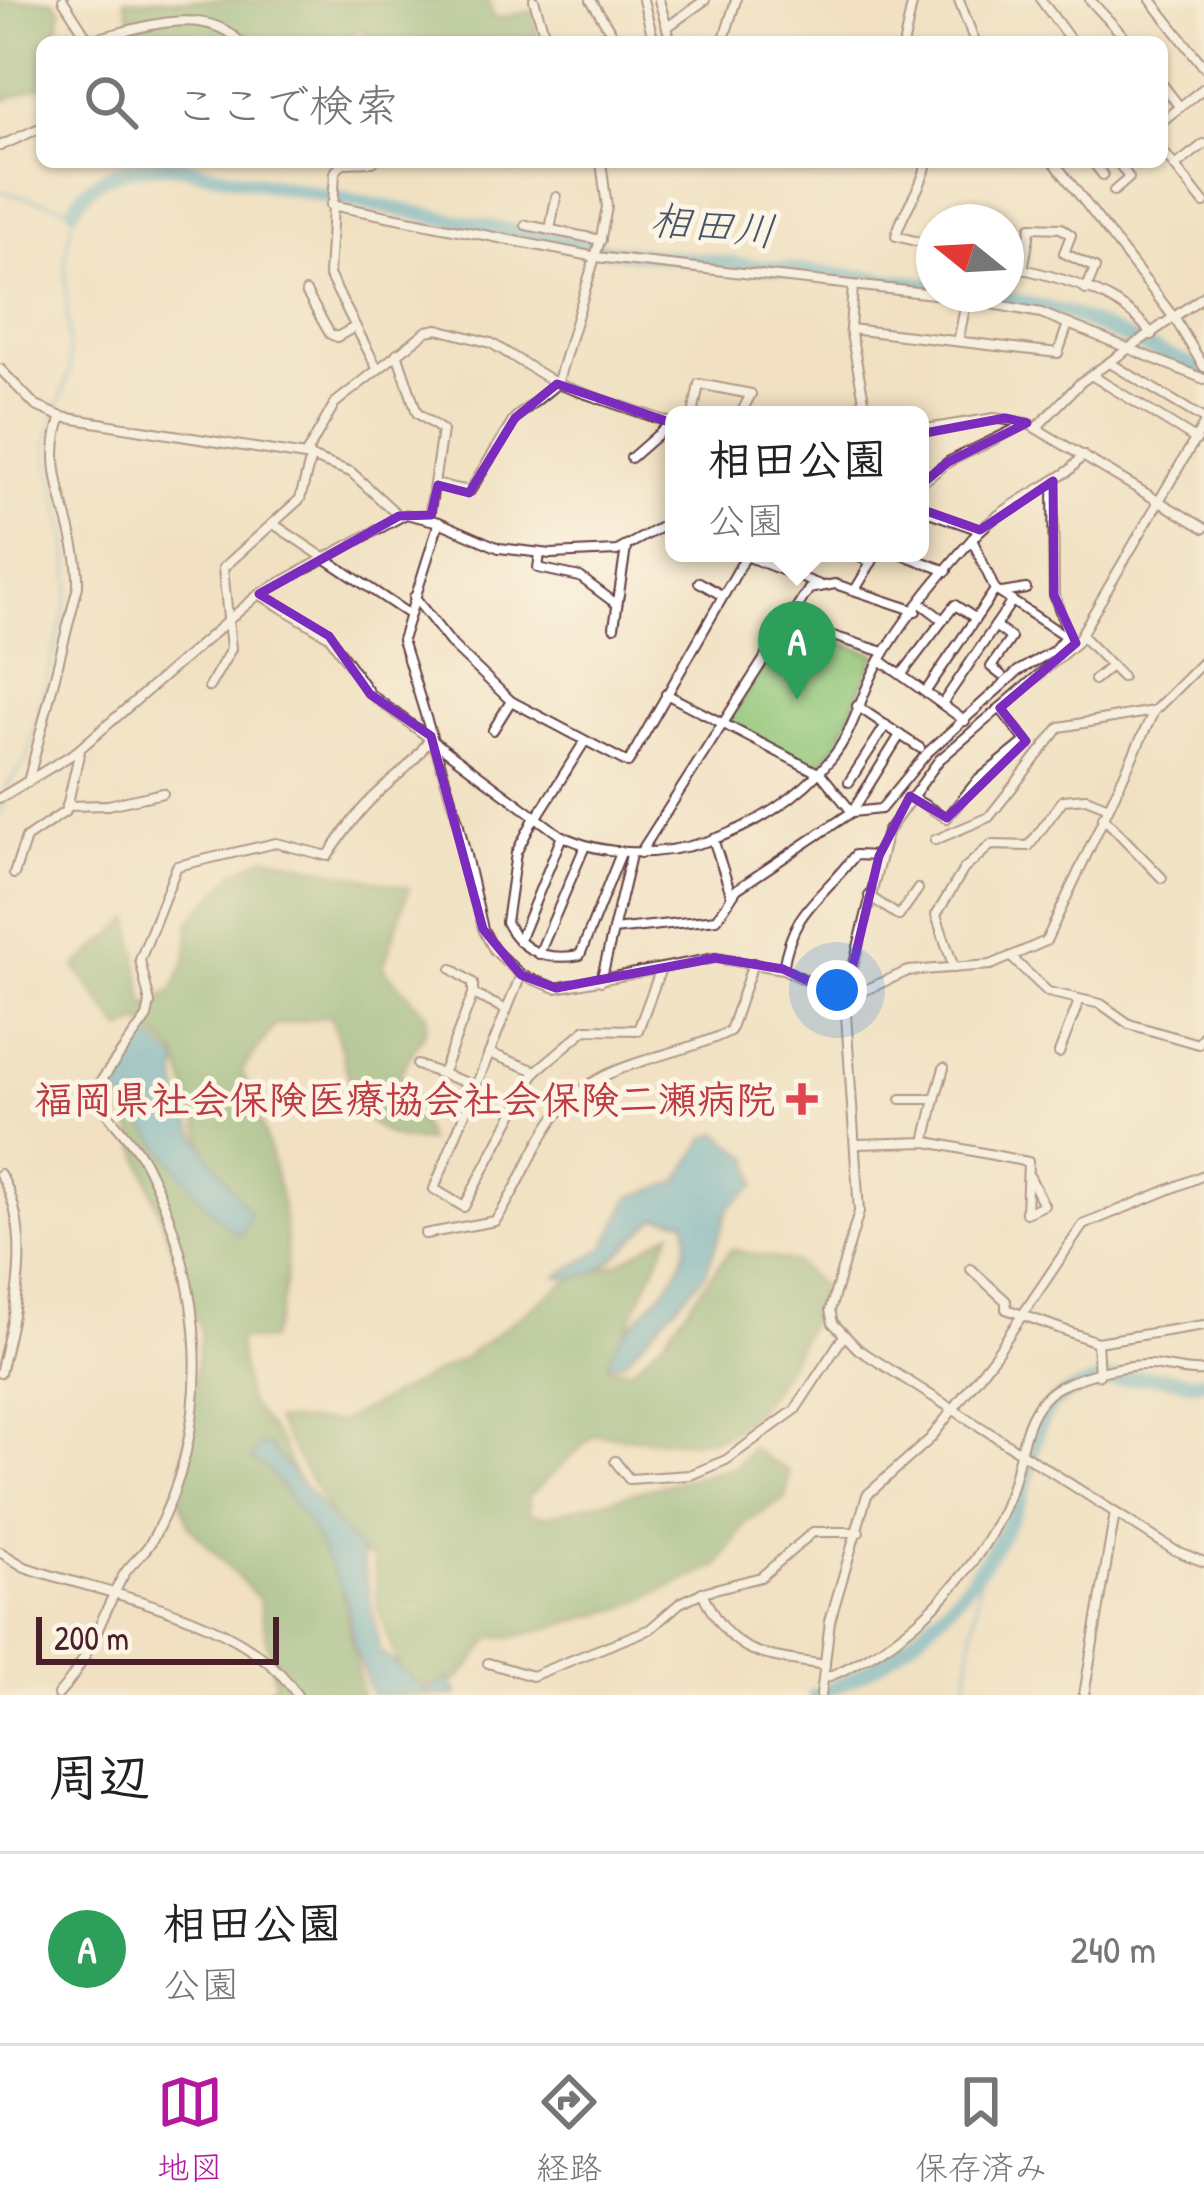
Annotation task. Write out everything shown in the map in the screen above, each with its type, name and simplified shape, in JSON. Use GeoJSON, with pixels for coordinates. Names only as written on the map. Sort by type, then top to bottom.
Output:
{"type":"FeatureCollection","features":[{"type":"Feature","properties":{"kind":"street"},"geometry":{"type":"LineString","coordinates":[[63,0],[87,36]]}},
{"type":"Feature","properties":{"kind":"street"},"geometry":{"type":"LineString","coordinates":[[534,0],[545,36]]}},
{"type":"Feature","properties":{"kind":"street"},"geometry":{"type":"LineString","coordinates":[[591,0],[613,36]]}},
{"type":"Feature","properties":{"kind":"street"},"geometry":{"type":"LineString","coordinates":[[644,0],[653,36]]}},
{"type":"Feature","properties":{"kind":"street"},"geometry":{"type":"LineString","coordinates":[[659,0],[671,36]]}},
{"type":"Feature","properties":{"kind":"street"},"geometry":{"type":"LineString","coordinates":[[670,25],[705,0]]}},
{"type":"Feature","properties":{"kind":"street"},"geometry":{"type":"LineString","coordinates":[[725,36],[736,0]]}},
{"type":"Feature","properties":{"kind":"street"},"geometry":{"type":"LineString","coordinates":[[905,36],[913,0]]}},
{"type":"Feature","properties":{"kind":"street"},"geometry":{"type":"LineString","coordinates":[[959,0],[973,36]]}},
{"type":"Feature","properties":{"kind":"street"},"geometry":{"type":"LineString","coordinates":[[1040,0],[1067,36]]}},
{"type":"Feature","properties":{"kind":"street"},"geometry":{"type":"LineString","coordinates":[[1090,0],[1123,36]]}},
{"type":"Feature","properties":{"kind":"street"},"geometry":{"type":"LineString","coordinates":[[1151,0],[1204,67]]}},
{"type":"Feature","properties":{"kind":"street"},"geometry":{"type":"LineString","coordinates":[[116,36],[194,21],[220,26],[232,36]]}},
{"type":"Feature","properties":{"kind":"street"},"geometry":{"type":"LineString","coordinates":[[1168,91],[1180,106]]}},
{"type":"Feature","properties":{"kind":"street"},"geometry":{"type":"LineString","coordinates":[[1168,116],[1202,94]]}},
{"type":"Feature","properties":{"kind":"street"},"geometry":{"type":"LineString","coordinates":[[0,146],[36,131]]}},
{"type":"Feature","properties":{"kind":"street"},"geometry":{"type":"LineString","coordinates":[[1174,166],[1204,144]]}},
{"type":"Feature","properties":{"kind":"street"},"geometry":{"type":"LineString","coordinates":[[1168,158],[1202,198]]}},
{"type":"Feature","properties":{"kind":"street"},"geometry":{"type":"LineString","coordinates":[[340,168],[331,203],[329,275],[377,368]]}},
{"type":"Feature","properties":{"kind":"street"},"geometry":{"type":"LineString","coordinates":[[438,485],[470,491],[515,418],[557,385],[607,207],[602,168]]}},
{"type":"Feature","properties":{"kind":"street"},"geometry":{"type":"LineString","coordinates":[[916,241],[896,236],[902,210],[914,196],[925,168]]}},
{"type":"Feature","properties":{"kind":"street"},"geometry":{"type":"LineString","coordinates":[[1059,168],[1203,361]]}},
{"type":"Feature","properties":{"kind":"street"},"geometry":{"type":"LineString","coordinates":[[1098,168],[1103,176]]}},
{"type":"Feature","properties":{"kind":"street"},"geometry":{"type":"LineString","coordinates":[[1114,191],[1129,178],[1122,168]]}},
{"type":"Feature","properties":{"kind":"street"},"geometry":{"type":"LineString","coordinates":[[550,230],[556,197]]}},
{"type":"Feature","properties":{"kind":"street"},"geometry":{"type":"LineString","coordinates":[[331,203],[598,248],[916,292]]}},
{"type":"Feature","properties":{"kind":"street"},"geometry":{"type":"LineString","coordinates":[[526,225],[598,248]]}},
{"type":"Feature","properties":{"kind":"street"},"geometry":{"type":"LineString","coordinates":[[1024,264],[1031,226],[1061,228],[1071,236],[1064,253],[1095,268],[1086,290]]}},
{"type":"Feature","properties":{"kind":"street"},"geometry":{"type":"LineString","coordinates":[[1024,269],[1137,314],[1148,338]]}},
{"type":"Feature","properties":{"kind":"street"},"geometry":{"type":"LineString","coordinates":[[853,286],[850,328],[865,406]]}},
{"type":"Feature","properties":{"kind":"street"},"geometry":{"type":"LineString","coordinates":[[306,292],[330,334],[337,337],[355,327]]}},
{"type":"Feature","properties":{"kind":"street"},"geometry":{"type":"LineString","coordinates":[[929,477],[948,462],[1032,425],[1090,375],[1204,296]]}},
{"type":"Feature","properties":{"kind":"street"},"geometry":{"type":"LineString","coordinates":[[1024,309],[1204,379]]}},
{"type":"Feature","properties":{"kind":"street"},"geometry":{"type":"LineString","coordinates":[[959,338],[964,312]]}},
{"type":"Feature","properties":{"kind":"street"},"geometry":{"type":"LineString","coordinates":[[850,328],[1058,352],[1068,323]]}},
{"type":"Feature","properties":{"kind":"street"},"geometry":{"type":"LineString","coordinates":[[209,688],[229,655],[224,568],[300,499],[308,456],[326,414],[427,331],[448,329],[506,350],[557,385],[665,420]]}},
{"type":"Feature","properties":{"kind":"street"},"geometry":{"type":"LineString","coordinates":[[397,353],[416,413],[442,430],[434,520],[402,631],[406,660],[483,929],[520,975],[556,988],[715,958],[783,969],[845,999],[908,971],[1013,959],[1054,933],[1154,711],[1204,661]]}},
{"type":"Feature","properties":{"kind":"street"},"geometry":{"type":"LineString","coordinates":[[1110,363],[1204,422],[1078,639],[939,760],[911,796],[878,856],[845,999],[859,1211],[830,1301],[832,1323],[843,1337],[1114,1514],[1204,1562]]}},
{"type":"Feature","properties":{"kind":"street"},"geometry":{"type":"LineString","coordinates":[[0,369],[46,411],[62,416],[308,456],[351,472],[399,516]]}},
{"type":"Feature","properties":{"kind":"street"},"geometry":{"type":"LineString","coordinates":[[1090,375],[1197,440]]}},
{"type":"Feature","properties":{"kind":"street"},"geometry":{"type":"LineString","coordinates":[[695,406],[699,383],[751,394],[745,406]]}},
{"type":"Feature","properties":{"kind":"street"},"geometry":{"type":"LineString","coordinates":[[27,783],[78,586],[77,555],[52,465],[62,416]]}},
{"type":"Feature","properties":{"kind":"street"},"geometry":{"type":"LineString","coordinates":[[929,429],[994,418],[1032,425],[1204,528]]}},
{"type":"Feature","properties":{"kind":"street"},"geometry":{"type":"LineString","coordinates":[[631,458],[665,430]]}},
{"type":"Feature","properties":{"kind":"street"},"geometry":{"type":"LineString","coordinates":[[259,593],[329,636],[370,694],[562,836],[584,846],[630,854],[713,839],[771,809],[817,773],[844,739],[882,656],[972,539],[1083,455]]}},
{"type":"Feature","properties":{"kind":"street"},"geometry":{"type":"LineString","coordinates":[[666,694],[817,773],[852,812],[870,813],[891,801],[924,756],[1066,637],[1068,628],[1054,595],[1053,482]]}},
{"type":"Feature","properties":{"kind":"street"},"geometry":{"type":"LineString","coordinates":[[929,512],[980,530]]}},
{"type":"Feature","properties":{"kind":"street"},"geometry":{"type":"LineString","coordinates":[[0,798],[80,749],[259,593],[399,516],[434,520],[499,548],[540,554],[626,548],[665,525]]}},
{"type":"Feature","properties":{"kind":"street"},"geometry":{"type":"LineString","coordinates":[[275,525],[407,614]]}},
{"type":"Feature","properties":{"kind":"street"},"geometry":{"type":"LineString","coordinates":[[972,539],[998,592],[1066,637],[1078,639],[1122,677]]}},
{"type":"Feature","properties":{"kind":"street"},"geometry":{"type":"LineString","coordinates":[[614,627],[626,548]]}},
{"type":"Feature","properties":{"kind":"street"},"geometry":{"type":"LineString","coordinates":[[540,554],[538,568],[580,577],[615,603]]}},
{"type":"Feature","properties":{"kind":"street"},"geometry":{"type":"LineString","coordinates":[[413,596],[453,646],[511,700],[628,763],[740,562]]}},
{"type":"Feature","properties":{"kind":"street"},"geometry":{"type":"LineString","coordinates":[[762,562],[820,585],[919,608],[943,620]]}},
{"type":"Feature","properties":{"kind":"street"},"geometry":{"type":"LineString","coordinates":[[855,590],[872,562]]}},
{"type":"Feature","properties":{"kind":"street"},"geometry":{"type":"LineString","coordinates":[[922,562],[947,571]]}},
{"type":"Feature","properties":{"kind":"street"},"geometry":{"type":"LineString","coordinates":[[699,582],[723,596]]}},
{"type":"Feature","properties":{"kind":"street"},"geometry":{"type":"LineString","coordinates":[[585,741],[516,853],[507,928],[538,954],[580,955],[630,854],[805,593],[820,585]]}},
{"type":"Feature","properties":{"kind":"street"},"geometry":{"type":"LineString","coordinates":[[926,691],[998,592],[1026,589]]}},
{"type":"Feature","properties":{"kind":"street"},"geometry":{"type":"LineString","coordinates":[[943,704],[1012,601]]}},
{"type":"Feature","properties":{"kind":"street"},"geometry":{"type":"LineString","coordinates":[[902,674],[955,605],[975,618]]}},
{"type":"Feature","properties":{"kind":"street"},"geometry":{"type":"LineString","coordinates":[[788,622],[882,656],[965,722]]}},
{"type":"Feature","properties":{"kind":"street"},"geometry":{"type":"LineString","coordinates":[[995,626],[1011,638],[991,668],[1001,675]]}},
{"type":"Feature","properties":{"kind":"street"},"geometry":{"type":"LineString","coordinates":[[1094,680],[1111,666]]}},
{"type":"Feature","properties":{"kind":"street"},"geometry":{"type":"LineString","coordinates":[[494,730],[511,700]]}},
{"type":"Feature","properties":{"kind":"street"},"geometry":{"type":"LineString","coordinates":[[857,706],[920,748]]}},
{"type":"Feature","properties":{"kind":"street"},"geometry":{"type":"LineString","coordinates":[[911,796],[947,818],[977,781],[1026,740],[1000,708]]}},
{"type":"Feature","properties":{"kind":"street"},"geometry":{"type":"LineString","coordinates":[[935,840],[989,817],[1060,727],[1154,711]]}},
{"type":"Feature","properties":{"kind":"street"},"geometry":{"type":"LineString","coordinates":[[849,782],[886,725]]}},
{"type":"Feature","properties":{"kind":"street"},"geometry":{"type":"LineString","coordinates":[[613,930],[718,919],[731,894],[852,812],[900,735]]}},
{"type":"Feature","properties":{"kind":"street"},"geometry":{"type":"LineString","coordinates":[[58,1695],[85,1661],[113,1595],[153,1540],[188,1440],[196,1396],[191,1303],[174,1225],[125,1127],[97,1097],[98,1085],[147,1017],[150,1003],[140,960],[172,874],[184,861],[253,845],[276,843],[328,856],[345,826],[381,790],[401,778],[431,736]]}},
{"type":"Feature","properties":{"kind":"street"},"geometry":{"type":"LineString","coordinates":[[14,874],[26,838],[63,815],[80,749]]}},
{"type":"Feature","properties":{"kind":"street"},"geometry":{"type":"LineString","coordinates":[[67,806],[108,805],[163,793]]}},
{"type":"Feature","properties":{"kind":"street"},"geometry":{"type":"LineString","coordinates":[[954,968],[936,916],[964,869],[996,843],[1021,848],[1036,842],[1063,800],[1086,798],[1105,812],[1162,878]]}},
{"type":"Feature","properties":{"kind":"street"},"geometry":{"type":"LineString","coordinates":[[520,941],[562,836]]}},
{"type":"Feature","properties":{"kind":"street"},"geometry":{"type":"LineString","coordinates":[[713,839],[731,894]]}},
{"type":"Feature","properties":{"kind":"street"},"geometry":{"type":"LineString","coordinates":[[538,954],[584,846]]}},
{"type":"Feature","properties":{"kind":"street"},"geometry":{"type":"LineString","coordinates":[[601,981],[630,854]]}},
{"type":"Feature","properties":{"kind":"street"},"geometry":{"type":"LineString","coordinates":[[783,969],[790,928],[801,913],[828,890],[854,855],[878,856]]}},
{"type":"Feature","properties":{"kind":"street"},"geometry":{"type":"LineString","coordinates":[[869,896],[898,916],[918,889]]}},
{"type":"Feature","properties":{"kind":"street"},"geometry":{"type":"LineString","coordinates":[[1013,959],[1048,992],[1101,1004],[1129,1024],[1202,1042]]}},
{"type":"Feature","properties":{"kind":"street"},"geometry":{"type":"LineString","coordinates":[[425,1234],[495,1220],[522,1185],[558,1113],[574,1096],[664,1051],[687,1048],[730,1030],[753,963]]}},
{"type":"Feature","properties":{"kind":"street"},"geometry":{"type":"LineString","coordinates":[[442,1074],[473,994],[473,983],[452,969]]}},
{"type":"Feature","properties":{"kind":"street"},"geometry":{"type":"LineString","coordinates":[[520,975],[434,1189],[464,1207],[536,1071],[586,1029],[638,1030],[660,969]]}},
{"type":"Feature","properties":{"kind":"street"},"geometry":{"type":"LineString","coordinates":[[473,994],[507,1010]]}},
{"type":"Feature","properties":{"kind":"street"},"geometry":{"type":"LineString","coordinates":[[1059,1053],[1079,1001]]}},
{"type":"Feature","properties":{"kind":"street"},"geometry":{"type":"LineString","coordinates":[[489,1053],[536,1071]]}},
{"type":"Feature","properties":{"kind":"street"},"geometry":{"type":"LineString","coordinates":[[417,1065],[476,1086]]}},
{"type":"Feature","properties":{"kind":"street"},"geometry":{"type":"LineString","coordinates":[[925,1142],[944,1068]]}},
{"type":"Feature","properties":{"kind":"street"},"geometry":{"type":"LineString","coordinates":[[901,1099],[935,1100]]}},
{"type":"Feature","properties":{"kind":"street"},"geometry":{"type":"LineString","coordinates":[[856,1144],[925,1142],[1028,1162],[1030,1178]]}},
{"type":"Feature","properties":{"kind":"street"},"geometry":{"type":"LineString","coordinates":[[0,1174],[16,1206],[20,1233],[0,1373]]}},
{"type":"Feature","properties":{"kind":"street"},"geometry":{"type":"LineString","coordinates":[[821,1695],[840,1583],[868,1496],[929,1438],[1083,1225],[1204,1175]]}},
{"type":"Feature","properties":{"kind":"street"},"geometry":{"type":"LineString","coordinates":[[971,1269],[1006,1301],[1006,1309],[1097,1342],[1204,1325]]}},
{"type":"Feature","properties":{"kind":"street"},"geometry":{"type":"LineString","coordinates":[[614,1461],[629,1479],[690,1475],[726,1460],[794,1410],[843,1337]]}},
{"type":"Feature","properties":{"kind":"street"},"geometry":{"type":"LineString","coordinates":[[1097,1342],[1100,1375]]}},
{"type":"Feature","properties":{"kind":"street"},"geometry":{"type":"LineString","coordinates":[[823,1678],[896,1639],[951,1587],[991,1533],[1042,1399],[1065,1384],[1138,1365],[1204,1371]]}},
{"type":"Feature","properties":{"kind":"street"},"geometry":{"type":"LineString","coordinates":[[1084,1695],[1114,1514]]}},
{"type":"Feature","properties":{"kind":"street"},"geometry":{"type":"LineString","coordinates":[[488,1663],[532,1676],[650,1629],[680,1603],[702,1592],[761,1577],[813,1532],[860,1532]]}},
{"type":"Feature","properties":{"kind":"street"},"geometry":{"type":"LineString","coordinates":[[0,1552],[25,1568],[245,1643],[285,1676],[297,1695]]}},
{"type":"Feature","properties":{"kind":"street"},"geometry":{"type":"LineString","coordinates":[[702,1592],[717,1622],[746,1652],[825,1665]]}},
{"type":"Feature","properties":{"kind":"highlighted area"},"geometry":{"type":"Polygon","coordinates":[[[557,384],[781,460],[1005,418],[1027,423],[948,462],[901,502],[980,530],[1053,481],[1054,595],[1076,643],[1000,708],[1026,741],[947,818],[910,796],[879,856],[845,999],[783,969],[715,958],[556,988],[521,975],[483,929],[431,736],[370,694],[329,636],[259,594],[399,516],[431,515],[438,485],[469,493],[515,418],[557,384]]]}},
{"type":"Feature","properties":{"kind":"green space"},"geometry":{"type":"Polygon","coordinates":[[[0,0],[53,0],[61,10],[57,36],[36,36],[36,88],[0,102],[0,0]]]}},
{"type":"Feature","properties":{"kind":"green space"},"geometry":{"type":"Polygon","coordinates":[[[124,0],[488,0],[494,19],[533,11],[538,36],[367,36],[358,28],[352,36],[144,36],[131,23],[124,0]]]}},
{"type":"Feature","properties":{"kind":"green space"},"geometry":{"type":"Polygon","coordinates":[[[789,626],[876,654],[839,741],[819,766],[807,765],[727,722],[789,626]]]}},
{"type":"Feature","properties":{"kind":"green space"},"geometry":{"type":"Polygon","coordinates":[[[266,856],[409,888],[383,968],[427,1014],[426,1029],[400,1073],[428,1141],[402,1139],[368,1119],[358,1103],[331,1016],[275,1025],[242,1071],[274,1170],[286,1240],[280,1309],[268,1341],[237,1339],[247,1400],[281,1443],[339,1576],[362,1695],[263,1695],[275,1683],[259,1599],[190,1527],[179,1495],[201,1331],[125,1113],[140,1115],[227,1219],[177,1055],[141,1022],[122,1031],[75,967],[131,919],[145,1007],[174,989],[187,957],[189,922],[236,872],[266,856]]]}},
{"type":"Feature","properties":{"kind":"green space"},"geometry":{"type":"Polygon","coordinates":[[[671,1232],[609,1367],[632,1369],[663,1340],[731,1249],[796,1263],[826,1290],[781,1375],[734,1430],[689,1441],[594,1435],[529,1496],[529,1514],[546,1516],[737,1466],[751,1448],[789,1472],[786,1498],[746,1522],[718,1566],[623,1608],[515,1637],[492,1637],[466,1671],[448,1683],[404,1682],[378,1608],[373,1558],[352,1550],[275,1420],[340,1422],[464,1358],[564,1283],[619,1263],[671,1232]]]}},
{"type":"Feature","properties":{"kind":"water"},"geometry":{"type":"Polygon","coordinates":[[[151,1037],[178,1061],[177,1081],[190,1121],[250,1214],[241,1235],[210,1209],[144,1124],[111,1091],[143,1038],[151,1037]]]}},
{"type":"Feature","properties":{"kind":"water"},"geometry":{"type":"Polygon","coordinates":[[[718,1133],[751,1158],[756,1185],[729,1207],[706,1273],[623,1362],[607,1364],[626,1331],[680,1264],[686,1221],[658,1217],[600,1269],[572,1278],[557,1276],[604,1248],[630,1197],[678,1182],[705,1139],[718,1133]]]}},
{"type":"Feature","properties":{"kind":"water"},"geometry":{"type":"Polygon","coordinates":[[[259,1445],[270,1447],[361,1552],[380,1651],[427,1691],[449,1678],[458,1695],[372,1695],[355,1649],[346,1597],[308,1523],[268,1469],[251,1459],[259,1445]]]}},
{"type":"Feature","properties":{"kind":"waterway","name":"相田川"},"geometry":{"type":"LineString","coordinates":[[74,209],[93,185],[140,168]]}},
{"type":"Feature","properties":{"kind":"waterway","name":"相田川"},"geometry":{"type":"LineString","coordinates":[[184,168],[614,251],[916,283]]}},
{"type":"Feature","properties":{"kind":"waterway"},"geometry":{"type":"LineString","coordinates":[[0,191],[74,209],[65,258],[70,370],[46,445],[68,543],[70,587],[28,758],[4,790]]}},
{"type":"Feature","properties":{"kind":"waterway","name":"相田川"},"geometry":{"type":"LineString","coordinates":[[1024,303],[1067,313],[1204,371]]}},
{"type":"Feature","properties":{"kind":"waterway"},"geometry":{"type":"LineString","coordinates":[[0,817],[2,801]]}},
{"type":"Feature","properties":{"kind":"waterway"},"geometry":{"type":"LineString","coordinates":[[815,1695],[910,1641],[963,1590],[1005,1530],[1021,1497],[1038,1429],[1051,1405],[1085,1386],[1128,1378],[1204,1381]]}},
{"type":"Feature","properties":{"kind":"waterway"},"geometry":{"type":"LineString","coordinates":[[965,1695],[981,1566]]}},
{"type":"Feature","properties":{"kind":"place","name":"相田公園"},"geometry":{"type":"Point","coordinates":[797,700]}},
{"type":"Feature","properties":{"kind":"place","name":"福岡県社会保険医療協会社会保険二瀬病院"},"geometry":{"type":"Point","coordinates":[802,1099]}}]}
